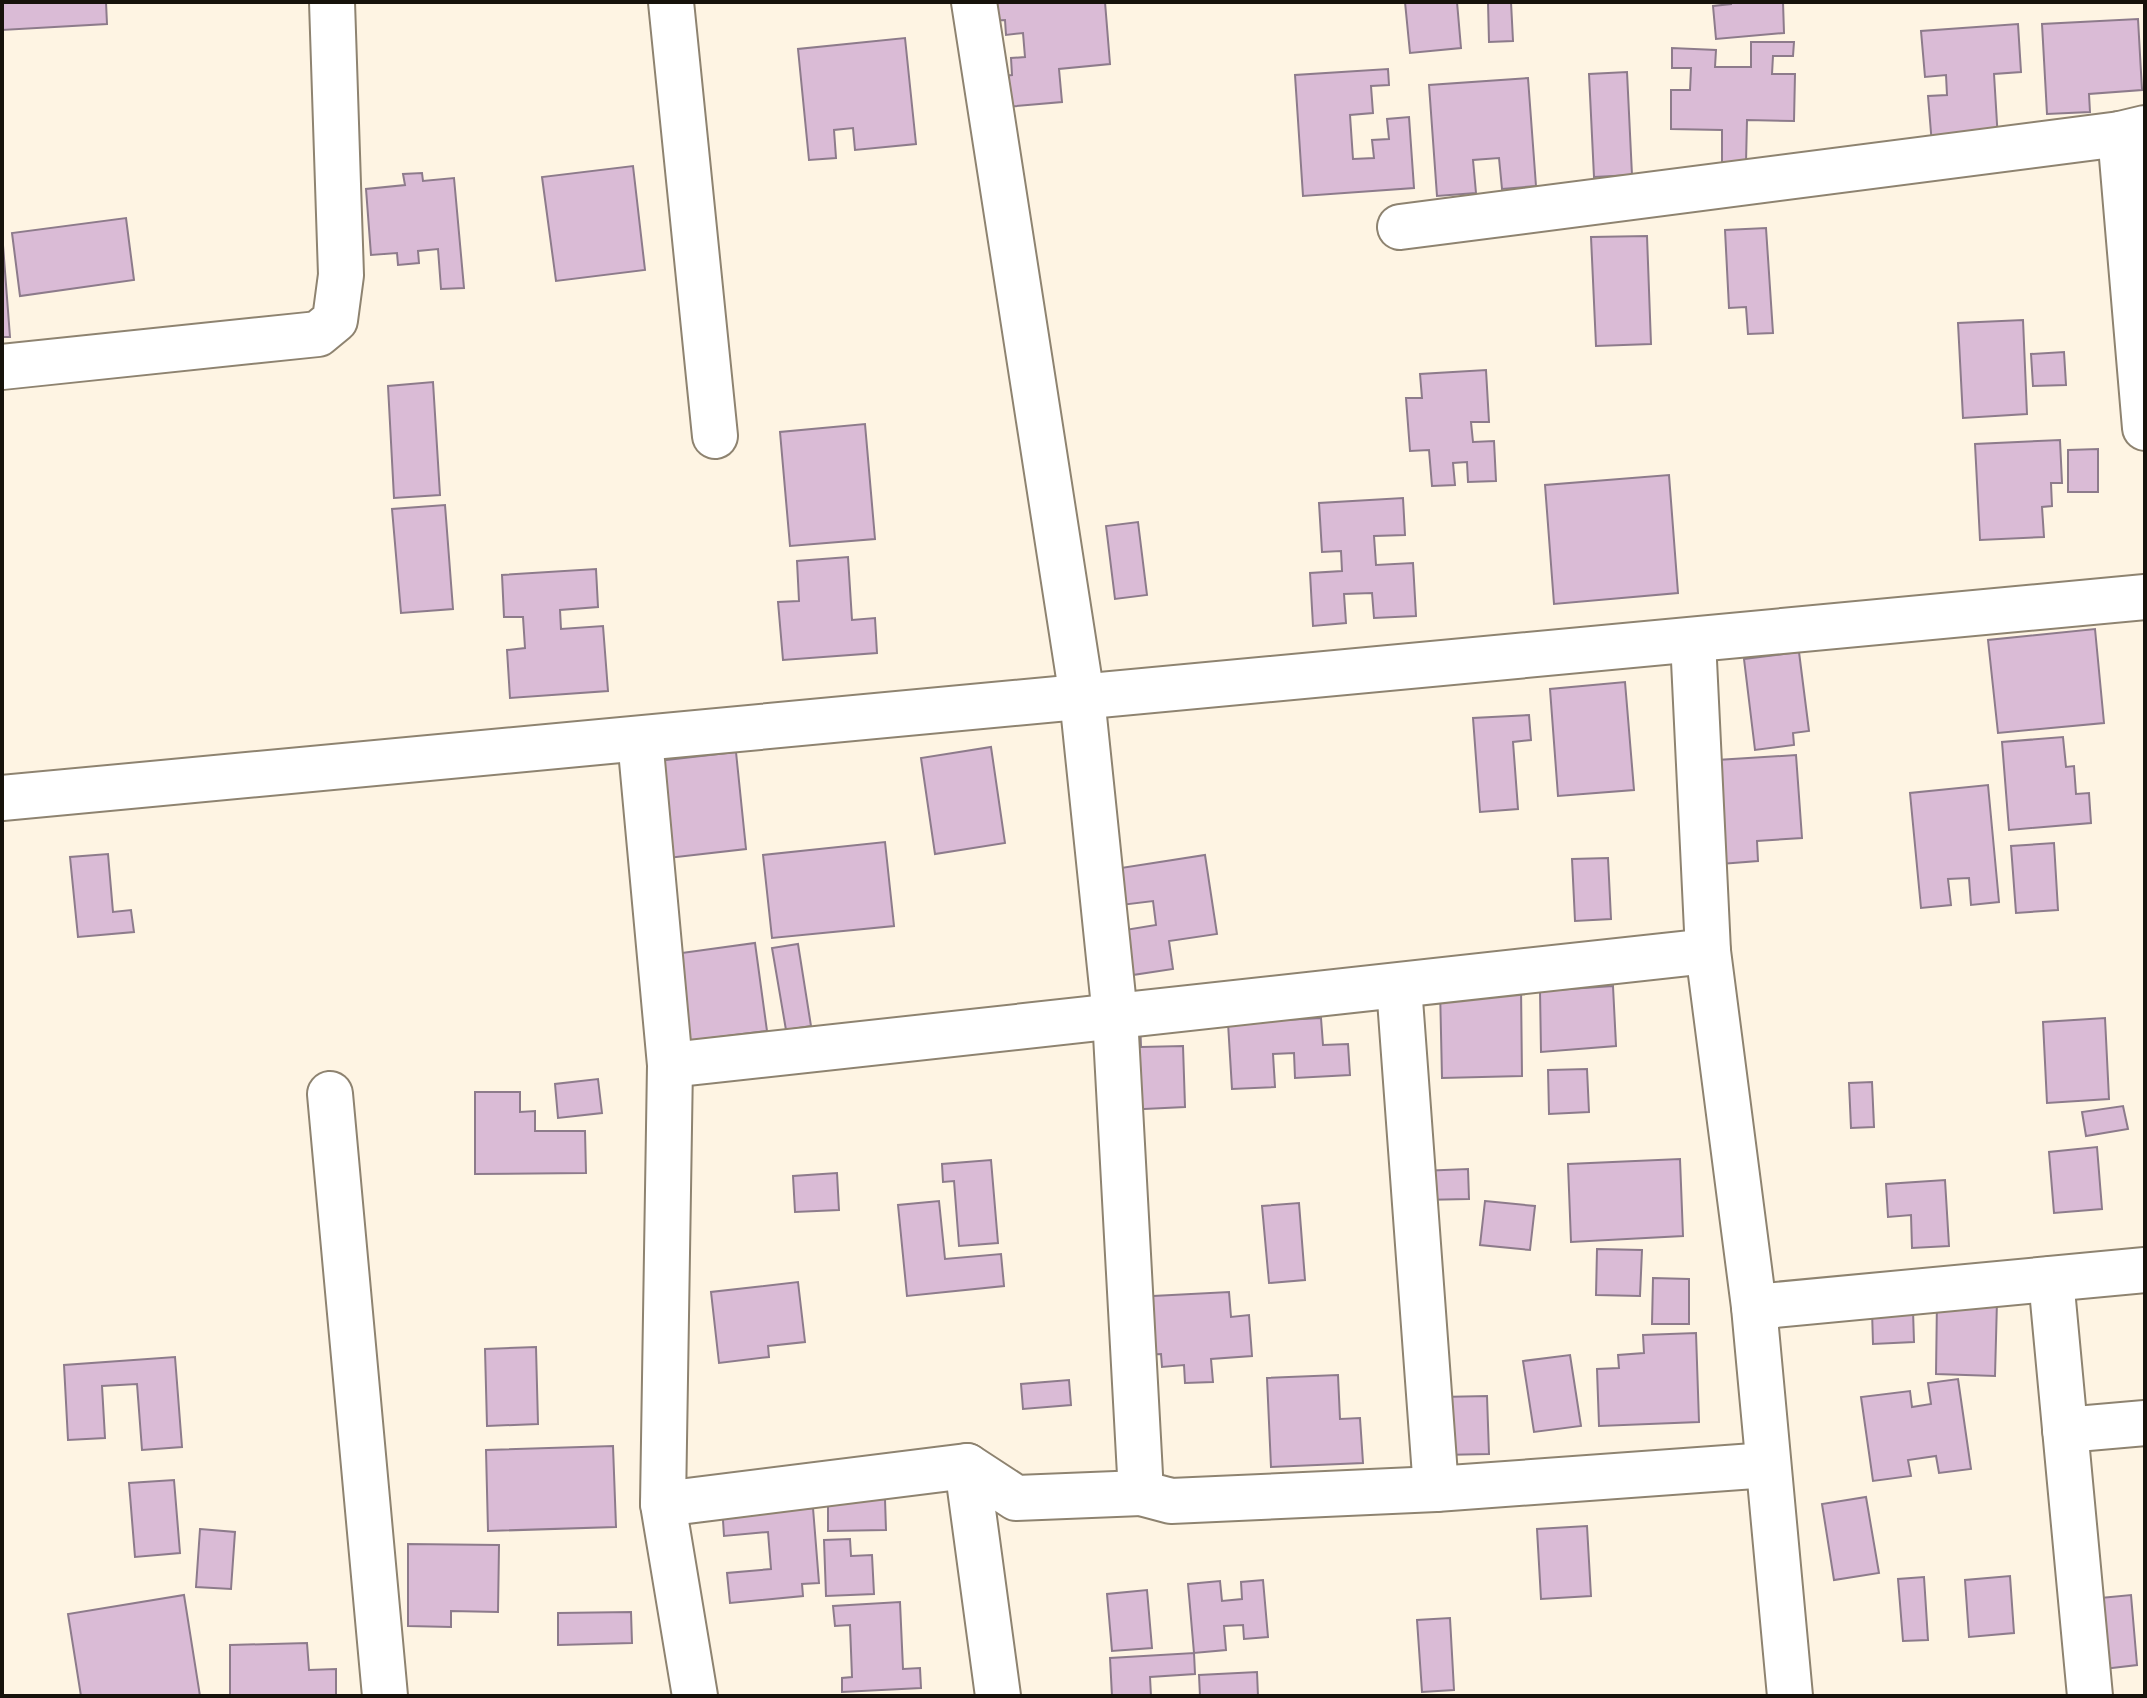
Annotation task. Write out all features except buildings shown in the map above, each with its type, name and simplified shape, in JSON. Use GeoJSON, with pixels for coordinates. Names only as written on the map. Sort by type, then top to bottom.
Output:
{"type":"FeatureCollection","features":[{"type":"Feature","properties":{"kind":"street"},"geometry":{"type":"LineString","coordinates":[[2,367],[318,334],[335,320],[341,275],[332,2]]}},
{"type":"Feature","properties":{"kind":"street"},"geometry":{"type":"LineString","coordinates":[[671,2],[715,436]]}},
{"type":"Feature","properties":{"kind":"street"},"geometry":{"type":"LineString","coordinates":[[974,2],[1082,697],[1115,1016],[1141,1493]]}},
{"type":"Feature","properties":{"kind":"street"},"geometry":{"type":"LineString","coordinates":[[1400,227],[2133,131],[2145,428]]}},
{"type":"Feature","properties":{"kind":"street"},"geometry":{"type":"LineString","coordinates":[[2,798],[2145,597]]}},
{"type":"Feature","properties":{"kind":"street"},"geometry":{"type":"LineString","coordinates":[[1693,640],[1708,951],[1754,1307],[1790,1696]]}},
{"type":"Feature","properties":{"kind":"street"},"geometry":{"type":"LineString","coordinates":[[640,739],[670,1065],[663,1504],[695,1696]]}},
{"type":"Feature","properties":{"kind":"street"},"geometry":{"type":"LineString","coordinates":[[670,1065],[1708,951]]}},
{"type":"Feature","properties":{"kind":"street"},"geometry":{"type":"LineString","coordinates":[[1399,986],[1436,1489]]}},
{"type":"Feature","properties":{"kind":"street"},"geometry":{"type":"LineString","coordinates":[[330,1094],[385,1696]]}},
{"type":"Feature","properties":{"kind":"street"},"geometry":{"type":"LineString","coordinates":[[1754,1307],[2145,1270]]}},
{"type":"Feature","properties":{"kind":"street"},"geometry":{"type":"LineString","coordinates":[[2051,1279],[2090,1696]]}},
{"type":"Feature","properties":{"kind":"street"},"geometry":{"type":"LineString","coordinates":[[2065,1430],[2145,1423]]}},
{"type":"Feature","properties":{"kind":"street"},"geometry":{"type":"LineString","coordinates":[[663,1504],[967,1466],[1016,1498],[1141,1493],[1171,1501],[1436,1489],[1768,1465]]}},
{"type":"Feature","properties":{"kind":"street"},"geometry":{"type":"LineString","coordinates":[[967,1466],[998,1696]]}}]}
